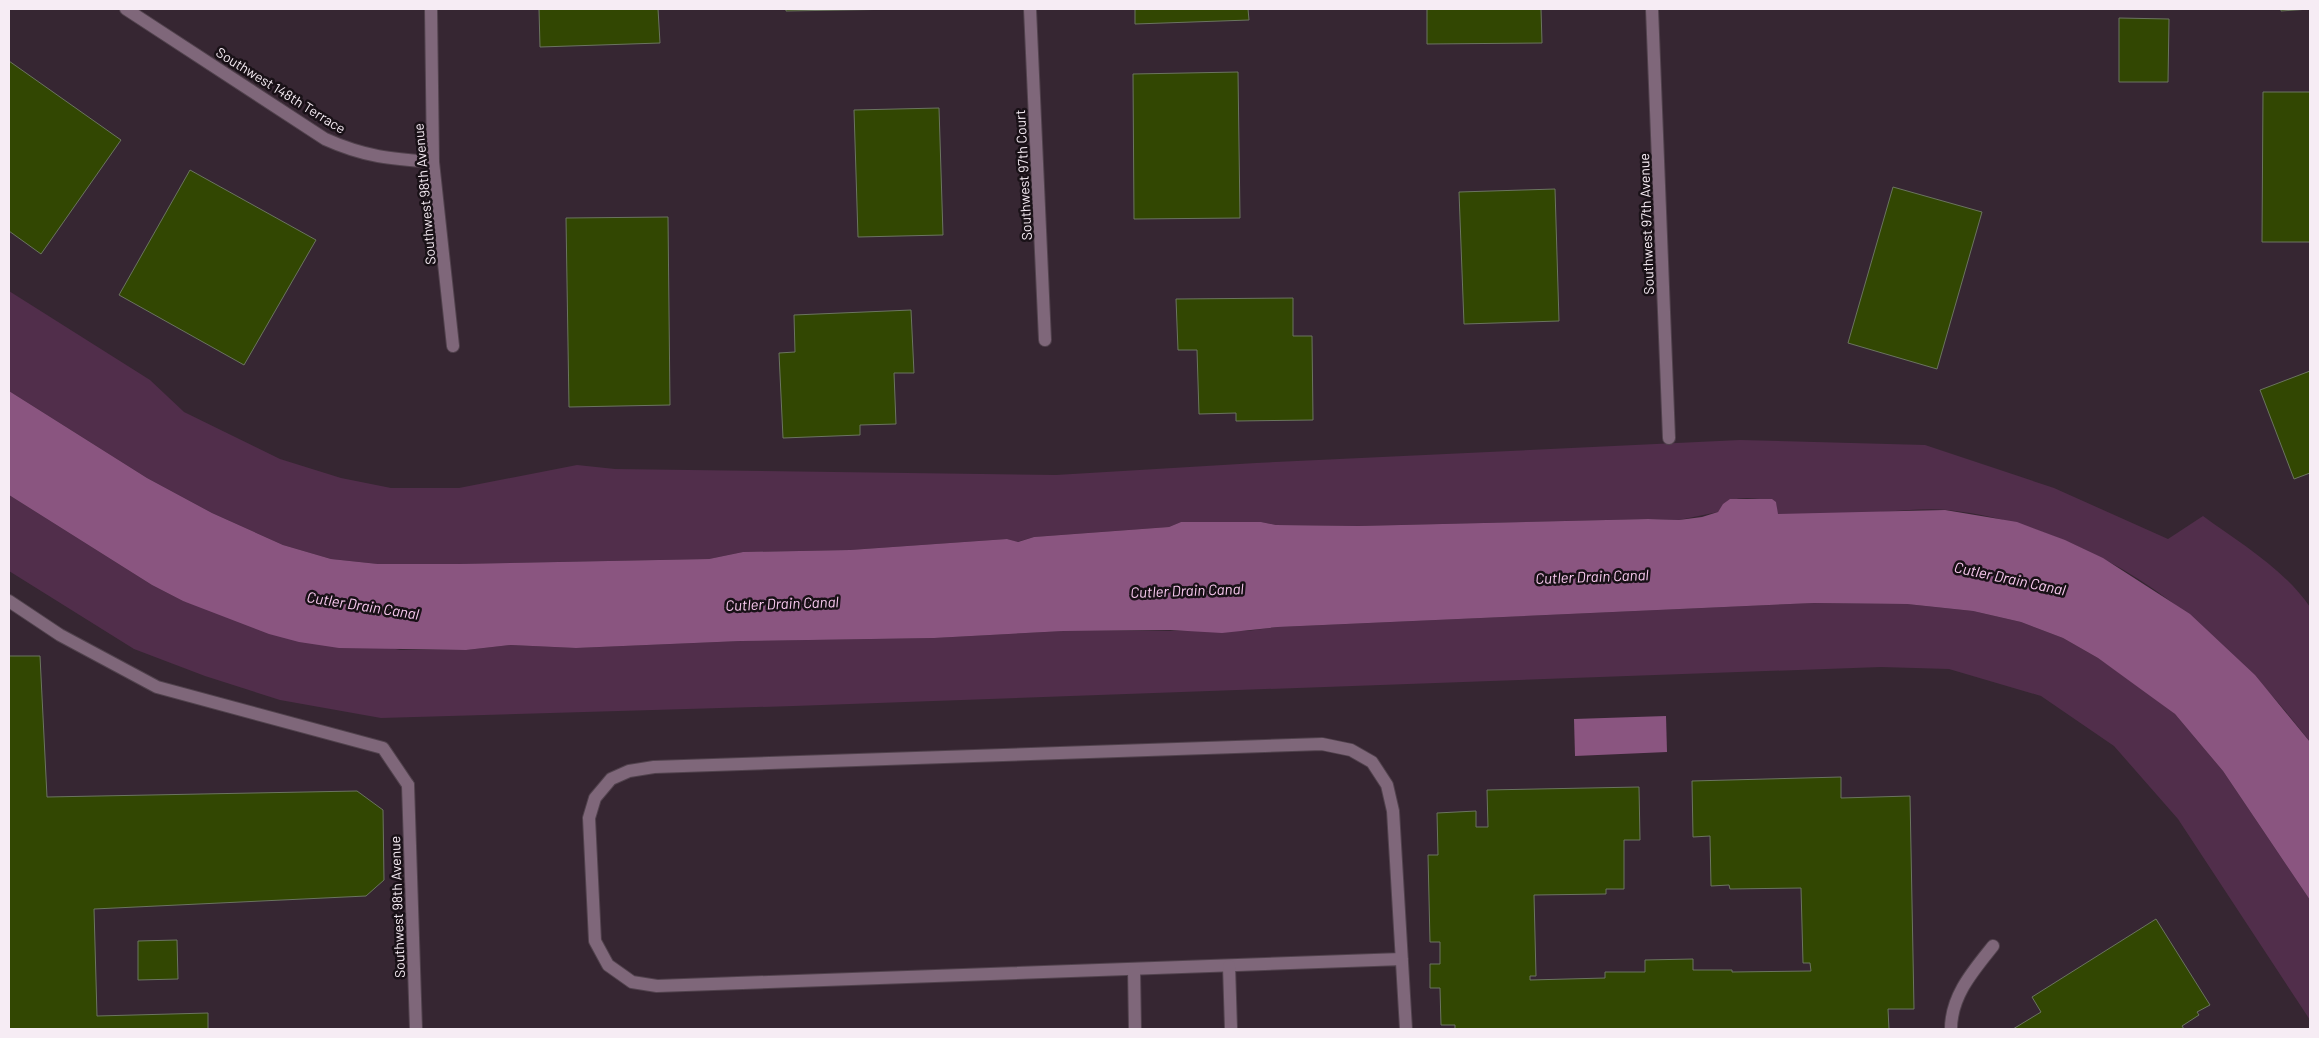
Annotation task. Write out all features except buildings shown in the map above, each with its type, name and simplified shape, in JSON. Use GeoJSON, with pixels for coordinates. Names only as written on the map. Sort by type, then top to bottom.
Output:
{"type":"FeatureCollection","features":[{"type":"Feature","properties":{"kind":"street","name":"Southwest 148th Terrace"},"geometry":{"type":"LineString","coordinates":[[126,9],[326,139],[351,150],[383,158],[433,162]]}},
{"type":"Feature","properties":{"kind":"street","name":"Southwest 98th Avenue"},"geometry":{"type":"LineString","coordinates":[[430,9],[433,162],[454,346]]}},
{"type":"Feature","properties":{"kind":"street","name":"Southwest 97th Court"},"geometry":{"type":"LineString","coordinates":[[1030,9],[1045,340]]}},
{"type":"Feature","properties":{"kind":"street","name":"Southwest 97th Avenue"},"geometry":{"type":"LineString","coordinates":[[1652,9],[1669,438]]}},
{"type":"Feature","properties":{"kind":"street","name":"Southwest 98th Avenue"},"geometry":{"type":"LineString","coordinates":[[9,602],[60,635],[157,687],[383,748],[408,784],[416,1029]]}},
{"type":"Feature","properties":{"kind":"street"},"geometry":{"type":"LineString","coordinates":[[1402,959],[667,985],[632,982],[608,965],[595,941],[589,818],[595,798],[611,779],[629,771],[654,767],[1322,744],[1351,750],[1372,762],[1387,784],[1393,812],[1402,959],[1406,1029]]}},
{"type":"Feature","properties":{"kind":"street"},"geometry":{"type":"LineString","coordinates":[[1950,1029],[1951,1017],[1964,982],[1993,946]]}},
{"type":"Feature","properties":{"kind":"street"},"geometry":{"type":"LineString","coordinates":[[1230,966],[1231,1029]]}},
{"type":"Feature","properties":{"kind":"street"},"geometry":{"type":"LineString","coordinates":[[1134,969],[1135,1029]]}},
{"type":"Feature","properties":{"kind":"shaded area"},"geometry":{"type":"Polygon","coordinates":[[[9,291],[150,380],[184,412],[280,459],[341,478],[391,488],[459,488],[577,465],[615,469],[1056,475],[1256,463],[1740,440],[1925,445],[2054,488],[2168,539],[2203,516],[2261,557],[2288,581],[2310,607],[2310,742],[2275,699],[2237,658],[2196,621],[2152,588],[2105,560],[2056,537],[2003,520],[1948,510],[1922,509],[1867,513],[1777,514],[1776,502],[1744,498],[1730,501],[1718,512],[1679,520],[1648,519],[1359,526],[1276,525],[1261,522],[1181,522],[1169,527],[1034,537],[1017,542],[1007,539],[850,550],[743,552],[709,559],[378,564],[331,559],[283,545],[212,513],[147,478],[9,391],[9,291]]]}},
{"type":"Feature","properties":{"kind":"shaded area"},"geometry":{"type":"Polygon","coordinates":[[[9,495],[152,585],[183,601],[400,650],[466,650],[511,645],[576,648],[741,641],[934,638],[1064,631],[1247,631],[1278,627],[1814,603],[1907,604],[1973,611],[2021,622],[2063,638],[2098,658],[2175,714],[2223,771],[2310,900],[2310,1020],[2178,819],[2114,746],[2041,696],[1949,669],[1881,667],[794,706],[381,718],[280,700],[205,676],[134,649],[9,571],[9,495]]]}},
{"type":"Feature","properties":{"kind":"water","name":"Cutler Drain Canal"},"geometry":{"type":"Polygon","coordinates":[[[9,391],[147,478],[212,513],[283,545],[331,559],[378,564],[709,559],[743,552],[850,550],[1007,539],[1018,542],[1034,537],[1169,527],[1181,522],[1261,522],[1276,525],[1359,526],[1648,519],[1679,520],[1702,517],[1718,512],[1723,504],[1730,499],[1772,499],[1776,502],[1778,514],[1945,510],[2017,522],[2065,540],[2103,558],[2190,614],[2255,675],[2310,742],[2310,900],[2223,771],[2175,714],[2098,658],[2063,638],[2021,622],[1973,611],[1907,604],[1814,603],[1278,627],[1222,633],[1170,630],[1064,631],[934,638],[741,641],[576,648],[511,645],[466,650],[339,648],[299,642],[269,634],[183,601],[152,585],[9,495],[9,391]]]}},
{"type":"Feature","properties":{"kind":"water"},"geometry":{"type":"Polygon","coordinates":[[[1666,716],[1667,752],[1575,756],[1574,719],[1666,716]]]}}]}
